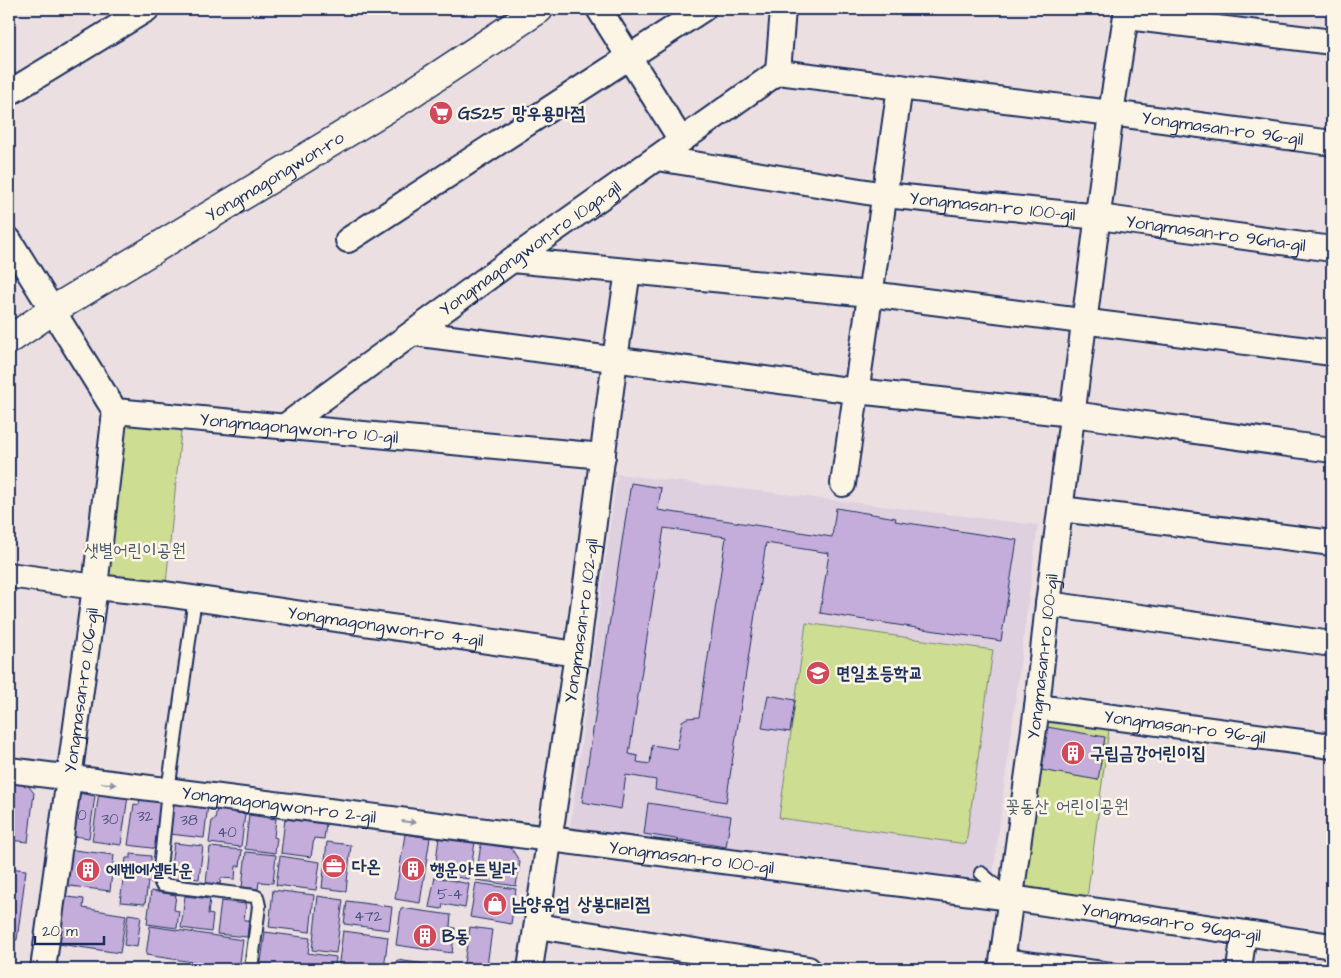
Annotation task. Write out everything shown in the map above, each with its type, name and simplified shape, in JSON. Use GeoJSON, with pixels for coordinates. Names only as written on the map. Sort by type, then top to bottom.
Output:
{"type":"FeatureCollection","features":[{"type":"Feature","properties":{"kind":"street"},"geometry":{"type":"LineString","coordinates":[[9,93],[147,9]]}},
{"type":"Feature","properties":{"kind":"street","name":"Yongmagongwon-ro"},"geometry":{"type":"LineString","coordinates":[[9,340],[53,310],[401,100],[539,9]]}},
{"type":"Feature","properties":{"kind":"street"},"geometry":{"type":"LineString","coordinates":[[599,9],[681,140]]}},
{"type":"Feature","properties":{"kind":"street"},"geometry":{"type":"LineString","coordinates":[[348,240],[703,9]]}},
{"type":"Feature","properties":{"kind":"street"},"geometry":{"type":"LineString","coordinates":[[783,9],[778,72],[1111,113]]}},
{"type":"Feature","properties":{"kind":"street"},"geometry":{"type":"LineString","coordinates":[[1127,13],[1332,42]]}},
{"type":"Feature","properties":{"kind":"street","name":"Yongmasan-ro 100-gil"},"geometry":{"type":"LineString","coordinates":[[1002,962],[1037,707],[1048,604],[1111,113],[1127,13]]}},
{"type":"Feature","properties":{"kind":"street","name":"Yongmagongwon-ro 10ga-gil"},"geometry":{"type":"LineString","coordinates":[[284,427],[512,260],[778,72]]}},
{"type":"Feature","properties":{"kind":"street","name":"Yongmasan-ro 100-gil"},"geometry":{"type":"LineString","coordinates":[[843,484],[900,87]]}},
{"type":"Feature","properties":{"kind":"street","name":"Yongmasan-ro 96-gil"},"geometry":{"type":"LineString","coordinates":[[1111,113],[1332,143]]}},
{"type":"Feature","properties":{"kind":"street"},"geometry":{"type":"LineString","coordinates":[[657,158],[885,195]]}},
{"type":"Feature","properties":{"kind":"street","name":"Yongmasan-ro 100-gil"},"geometry":{"type":"LineString","coordinates":[[885,195],[1099,217]]}},
{"type":"Feature","properties":{"kind":"street","name":"Yongmasan-ro 96na-gil"},"geometry":{"type":"LineString","coordinates":[[1099,217],[1332,249]]}},
{"type":"Feature","properties":{"kind":"street"},"geometry":{"type":"LineString","coordinates":[[9,240],[115,411]]}},
{"type":"Feature","properties":{"kind":"street"},"geometry":{"type":"LineString","coordinates":[[512,260],[870,294],[1332,353]]}},
{"type":"Feature","properties":{"kind":"street","name":"Yongmasan-ro 102-gil"},"geometry":{"type":"LineString","coordinates":[[530,969],[577,654],[628,271]]}},
{"type":"Feature","properties":{"kind":"street"},"geometry":{"type":"LineString","coordinates":[[413,332],[856,391],[1073,414],[1332,450]]}},
{"type":"Feature","properties":{"kind":"street","name":"Yongmagongwon-ro 10-gil"},"geometry":{"type":"LineString","coordinates":[[115,411],[602,456]]}},
{"type":"Feature","properties":{"kind":"street","name":"Yongmasan-ro 106-gil"},"geometry":{"type":"LineString","coordinates":[[43,969],[95,587],[115,411]]}},
{"type":"Feature","properties":{"kind":"street"},"geometry":{"type":"LineString","coordinates":[[1061,509],[1332,543]]}},
{"type":"Feature","properties":{"kind":"street","name":"Yongmagongwon-ro 4-gil"},"geometry":{"type":"LineString","coordinates":[[9,575],[195,598],[577,654]]}},
{"type":"Feature","properties":{"kind":"street"},"geometry":{"type":"LineString","coordinates":[[1048,604],[1332,644]]}},
{"type":"Feature","properties":{"kind":"street","name":"Yongmasan-ro 96-gil"},"geometry":{"type":"LineString","coordinates":[[1037,707],[1332,746]]}},
{"type":"Feature","properties":{"kind":"street","name":"Yongmagongwon-ro 2-gil"},"geometry":{"type":"LineString","coordinates":[[9,770],[550,840]]}},
{"type":"Feature","properties":{"kind":"street","name":"Yongmasan-ro 100-gil"},"geometry":{"type":"LineString","coordinates":[[550,840],[1011,898]]}},
{"type":"Feature","properties":{"kind":"street","name":"Yongmasan-ro 96ga-gil"},"geometry":{"type":"LineString","coordinates":[[1011,898],[1332,946]]}},
{"type":"Feature","properties":{"kind":"street"},"geometry":{"type":"LineString","coordinates":[[537,926],[808,969]]}},
{"type":"Feature","properties":{"kind":"street"},"geometry":{"type":"LineString","coordinates":[[1239,969],[1244,933]]}},
{"type":"Feature","properties":{"kind":"lane"},"geometry":{"type":"LineString","coordinates":[[195,598],[168,792],[159,878],[162,885],[257,897],[259,906],[251,969]]}},
{"type":"Feature","properties":{"kind":"lane"},"geometry":{"type":"LineString","coordinates":[[981,873],[1011,898]]}},
{"type":"Feature","properties":{"kind":"lane"},"geometry":{"type":"LineString","coordinates":[[1002,962],[1111,969]]}},
{"type":"Feature","properties":{"kind":"shaded area"},"geometry":{"type":"Polygon","coordinates":[[[617,474],[1038,525],[992,883],[570,828],[617,474]]]}},
{"type":"Feature","properties":{"kind":"green space","name":"샛별어린이공원"},"geometry":{"type":"Polygon","coordinates":[[[115,414],[182,421],[165,594],[96,584],[115,414]]]}},
{"type":"Feature","properties":{"kind":"green space"},"geometry":{"type":"Polygon","coordinates":[[[806,623],[993,650],[966,844],[779,818],[806,623]]]}},
{"type":"Feature","properties":{"kind":"green space","name":"꽃동산 어린이공원"},"geometry":{"type":"Polygon","coordinates":[[[1047,713],[1110,722],[1087,898],[1024,890],[1047,713]]]}},
{"type":"Feature","properties":{"kind":"building"},"geometry":{"type":"Polygon","coordinates":[[[631,483],[661,488],[658,510],[832,537],[836,508],[896,518],[895,521],[1017,540],[1001,641],[820,613],[829,553],[766,543],[726,802],[655,790],[656,780],[626,775],[621,809],[582,802],[631,483]],[[664,528],[629,754],[638,756],[637,762],[650,764],[652,745],[677,749],[682,721],[687,718],[699,717],[726,537],[664,528]]]}},
{"type":"Feature","properties":{"kind":"building"},"geometry":{"type":"Polygon","coordinates":[[[768,695],[795,700],[790,732],[762,728],[768,695]]]}},
{"type":"Feature","properties":{"kind":"building","name":"구립금강어린이집"},"geometry":{"type":"Polygon","coordinates":[[[1047,727],[1105,737],[1098,780],[1041,770],[1047,727]]]}},
{"type":"Feature","properties":{"kind":"building"},"geometry":{"type":"Polygon","coordinates":[[[9,780],[25,782],[34,793],[28,842],[9,840],[9,780]]]}},
{"type":"Feature","properties":{"kind":"building"},"geometry":{"type":"Polygon","coordinates":[[[72,792],[95,796],[89,838],[66,835],[72,792]]]}},
{"type":"Feature","properties":{"kind":"building"},"geometry":{"type":"Polygon","coordinates":[[[99,792],[128,796],[121,845],[92,841],[99,792]]]}},
{"type":"Feature","properties":{"kind":"building"},"geometry":{"type":"Polygon","coordinates":[[[140,798],[161,801],[157,827],[162,828],[159,849],[128,845],[134,804],[139,805],[140,798]]]}},
{"type":"Feature","properties":{"kind":"building"},"geometry":{"type":"Polygon","coordinates":[[[174,801],[208,805],[204,838],[170,834],[174,801]]]}},
{"type":"Feature","properties":{"kind":"building"},"geometry":{"type":"Polygon","coordinates":[[[648,803],[731,816],[726,847],[644,834],[648,803]]]}},
{"type":"Feature","properties":{"kind":"building"},"geometry":{"type":"Polygon","coordinates":[[[217,807],[235,809],[235,813],[245,814],[241,847],[209,843],[212,820],[215,820],[217,807]]]}},
{"type":"Feature","properties":{"kind":"building"},"geometry":{"type":"Polygon","coordinates":[[[249,815],[276,819],[274,837],[277,838],[275,853],[245,849],[249,815]]]}},
{"type":"Feature","properties":{"kind":"building"},"geometry":{"type":"Polygon","coordinates":[[[285,819],[326,824],[324,839],[314,838],[311,857],[281,853],[285,819]]]}},
{"type":"Feature","properties":{"kind":"building","name":"행운아트빌라"},"geometry":{"type":"Polygon","coordinates":[[[405,834],[430,838],[420,903],[395,899],[405,834]]]}},
{"type":"Feature","properties":{"kind":"building"},"geometry":{"type":"Polygon","coordinates":[[[439,837],[475,842],[469,879],[449,876],[450,871],[435,869],[439,837]]]}},
{"type":"Feature","properties":{"kind":"building"},"geometry":{"type":"Polygon","coordinates":[[[327,842],[351,845],[346,891],[322,888],[327,842]]]}},
{"type":"Feature","properties":{"kind":"building"},"geometry":{"type":"Polygon","coordinates":[[[174,843],[203,846],[199,879],[182,877],[181,883],[163,881],[165,866],[171,866],[174,843]]]}},
{"type":"Feature","properties":{"kind":"building"},"geometry":{"type":"Polygon","coordinates":[[[481,843],[511,848],[520,862],[516,886],[476,880],[481,843]]]}},
{"type":"Feature","properties":{"kind":"building"},"geometry":{"type":"Polygon","coordinates":[[[210,847],[242,850],[240,866],[236,866],[235,879],[221,878],[220,884],[206,883],[210,847]]]}},
{"type":"Feature","properties":{"kind":"building","name":"에벤에셀타운"},"geometry":{"type":"Polygon","coordinates":[[[66,849],[114,855],[110,891],[62,885],[66,849]]]}},
{"type":"Feature","properties":{"kind":"building"},"geometry":{"type":"Polygon","coordinates":[[[246,852],[276,855],[273,883],[259,882],[258,889],[242,887],[246,852]]]}},
{"type":"Feature","properties":{"kind":"building"},"geometry":{"type":"Polygon","coordinates":[[[131,854],[151,856],[151,862],[157,862],[155,883],[148,882],[145,904],[120,902],[126,858],[131,858],[131,854]]]}},
{"type":"Feature","properties":{"kind":"building"},"geometry":{"type":"Polygon","coordinates":[[[280,856],[320,862],[316,890],[276,885],[280,856]]]}},
{"type":"Feature","properties":{"kind":"building"},"geometry":{"type":"Polygon","coordinates":[[[9,868],[26,870],[17,940],[9,938],[9,868]]]}},
{"type":"Feature","properties":{"kind":"building"},"geometry":{"type":"Polygon","coordinates":[[[435,877],[469,884],[465,908],[443,904],[442,909],[429,907],[435,877]]]}},
{"type":"Feature","properties":{"kind":"building"},"geometry":{"type":"Polygon","coordinates":[[[476,883],[516,889],[511,924],[470,917],[476,883]]]}},
{"type":"Feature","properties":{"kind":"building"},"geometry":{"type":"Polygon","coordinates":[[[273,890],[314,895],[310,932],[269,927],[273,890]]]}},
{"type":"Feature","properties":{"kind":"building"},"geometry":{"type":"Polygon","coordinates":[[[151,891],[176,895],[174,910],[179,911],[177,928],[147,924],[151,891]]]}},
{"type":"Feature","properties":{"kind":"building"},"geometry":{"type":"Polygon","coordinates":[[[59,896],[84,899],[83,908],[126,915],[120,953],[52,943],[59,896]]]}},
{"type":"Feature","properties":{"kind":"building"},"geometry":{"type":"Polygon","coordinates":[[[185,896],[210,899],[208,914],[213,915],[211,932],[181,928],[185,896]]]}},
{"type":"Feature","properties":{"kind":"building"},"geometry":{"type":"Polygon","coordinates":[[[318,896],[343,900],[336,953],[312,950],[318,896]]]}},
{"type":"Feature","properties":{"kind":"building"},"geometry":{"type":"Polygon","coordinates":[[[221,901],[246,904],[244,920],[249,920],[247,937],[217,934],[221,901]]]}},
{"type":"Feature","properties":{"kind":"building"},"geometry":{"type":"Polygon","coordinates":[[[347,901],[392,907],[389,930],[344,924],[347,901]]]}},
{"type":"Feature","properties":{"kind":"building","name":"B동"},"geometry":{"type":"Polygon","coordinates":[[[401,908],[451,915],[450,927],[455,928],[452,953],[396,945],[401,908]]]}},
{"type":"Feature","properties":{"kind":"building"},"geometry":{"type":"Polygon","coordinates":[[[128,914],[141,916],[137,947],[124,945],[128,914]]]}},
{"type":"Feature","properties":{"kind":"building"},"geometry":{"type":"Polygon","coordinates":[[[150,926],[243,940],[239,969],[146,955],[150,926]]]}},
{"type":"Feature","properties":{"kind":"building"},"geometry":{"type":"Polygon","coordinates":[[[470,927],[492,930],[487,966],[464,963],[470,927]]]}},
{"type":"Feature","properties":{"kind":"building"},"geometry":{"type":"Polygon","coordinates":[[[343,931],[388,937],[384,969],[338,969],[343,931]]]}},
{"type":"Feature","properties":{"kind":"building"},"geometry":{"type":"Polygon","coordinates":[[[265,932],[310,938],[308,953],[336,957],[335,969],[260,969],[265,932]]]}},
{"type":"Feature","properties":{"kind":"building"},"geometry":{"type":"Polygon","coordinates":[[[397,960],[453,968],[453,969],[396,969],[397,960]]]}},
{"type":"Feature","properties":{"kind":"place","name":"GS25 망우용마점"},"geometry":{"type":"Point","coordinates":[441,113]}},
{"type":"Feature","properties":{"kind":"place","name":"면일초등학교"},"geometry":{"type":"Point","coordinates":[818,673]}},
{"type":"Feature","properties":{"kind":"place","name":"구립금강어린이집"},"geometry":{"type":"Point","coordinates":[1073,753]}},
{"type":"Feature","properties":{"kind":"place","name":"다온"},"geometry":{"type":"Point","coordinates":[334,866]}},
{"type":"Feature","properties":{"kind":"place","name":"행운아트빌라"},"geometry":{"type":"Point","coordinates":[413,869]}},
{"type":"Feature","properties":{"kind":"place","name":"에벤에셀타운"},"geometry":{"type":"Point","coordinates":[88,870]}},
{"type":"Feature","properties":{"kind":"place","name":"남양유업 상봉대리점"},"geometry":{"type":"Point","coordinates":[495,904]}},
{"type":"Feature","properties":{"kind":"place","name":"B동"},"geometry":{"type":"Point","coordinates":[425,936]}}]}
